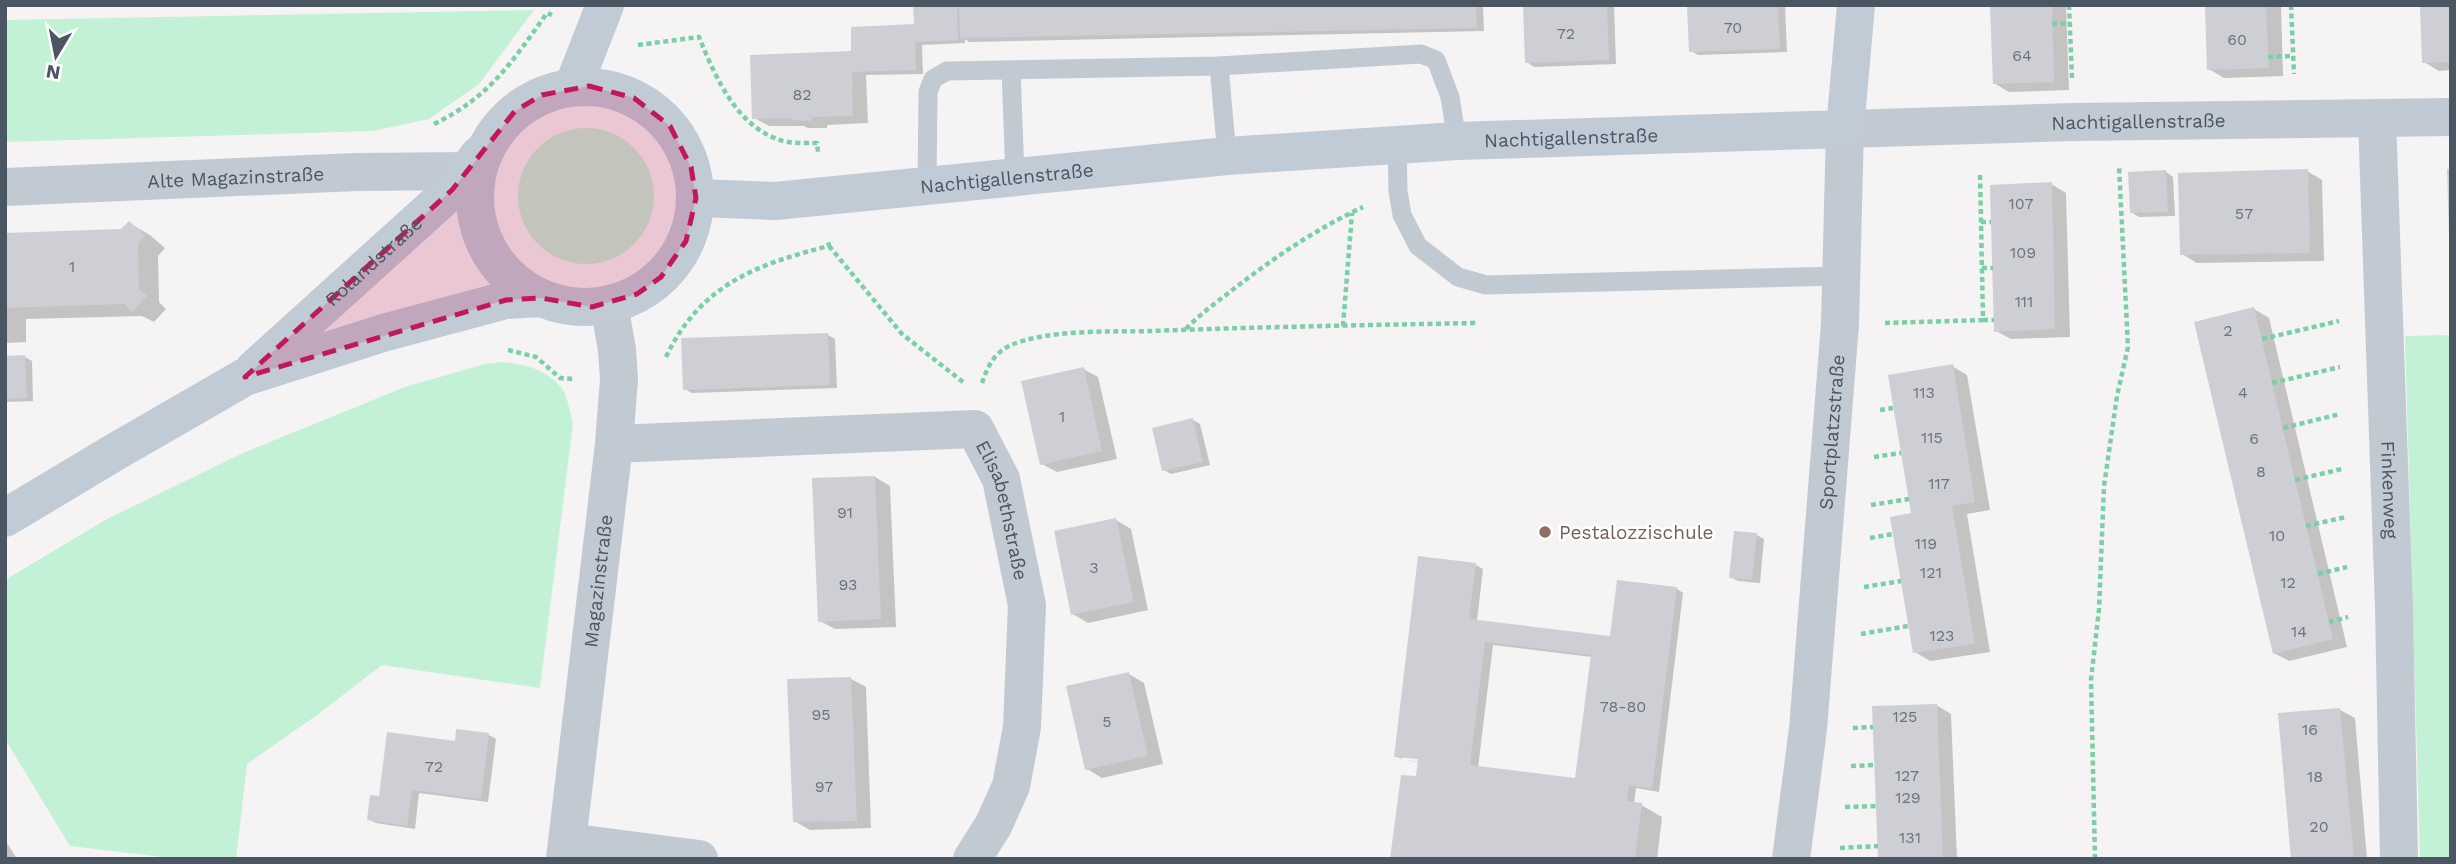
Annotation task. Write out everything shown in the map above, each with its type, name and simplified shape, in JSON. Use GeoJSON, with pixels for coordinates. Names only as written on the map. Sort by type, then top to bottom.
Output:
{"type":"FeatureCollection","features":[{"type":"Feature","properties":{"kind":"main road","name":"Sportplatzstraße"},"geometry":{"type":"LineString","coordinates":[[1845,129],[1856,5]]}},
{"type":"Feature","properties":{"kind":"main road"},"geometry":{"type":"LineString","coordinates":[[573,87],[601,19]]}},
{"type":"Feature","properties":{"kind":"main road"},"geometry":{"type":"LineString","coordinates":[[589,86],[620,92],[647,105],[670,126],[686,152],[693,174],[696,198],[689,234],[680,254],[661,277],[637,294],[610,304],[575,307],[541,298],[526,290],[502,270],[485,243],[475,212],[476,180],[485,149],[493,136],[509,117],[528,103],[557,89],[573,87],[589,86]]}},
{"type":"Feature","properties":{"kind":"main road","name":"Nachtigallenstraße"},"geometry":{"type":"LineString","coordinates":[[696,198],[775,201],[1227,156],[1457,141],[1845,129]]}},
{"type":"Feature","properties":{"kind":"main road","name":"Rolandstraße"},"geometry":{"type":"LineString","coordinates":[[5,518],[244,377],[452,190],[493,136]]}},
{"type":"Feature","properties":{"kind":"main road","name":"Rolandstraße"},"geometry":{"type":"LineString","coordinates":[[244,377],[383,333],[506,300],[541,298]]}},
{"type":"Feature","properties":{"kind":"street","name":"Nachtigallenstraße"},"geometry":{"type":"LineString","coordinates":[[1845,129],[2073,122],[2451,117]]}},
{"type":"Feature","properties":{"kind":"street","name":"Finkenweg"},"geometry":{"type":"LineString","coordinates":[[2377,119],[2394,607],[2399,859]]}},
{"type":"Feature","properties":{"kind":"street","name":"Sportplatzstraße"},"geometry":{"type":"LineString","coordinates":[[1791,859],[1808,729],[1840,324],[1845,129]]}},
{"type":"Feature","properties":{"kind":"street","name":"Alte Magazinstraße"},"geometry":{"type":"LineString","coordinates":[[5,187],[357,172],[468,171]]}},
{"type":"Feature","properties":{"kind":"street","name":"Magazinstraße"},"geometry":{"type":"LineString","coordinates":[[567,850],[614,444],[619,379],[610,304]]}},
{"type":"Feature","properties":{"kind":"street","name":"Elisabethstraße"},"geometry":{"type":"LineString","coordinates":[[614,444],[977,412],[1001,479],[1027,605],[1022,727],[1011,786],[993,827],[972,859]]}},
{"type":"Feature","properties":{"kind":"street"},"geometry":{"type":"LineString","coordinates":[[567,850],[699,859]]}},
{"type":"Feature","properties":{"kind":"lane"},"geometry":{"type":"LineString","coordinates":[[927,184],[928,92],[933,79],[947,72],[1219,66],[1421,54],[1436,60],[1450,97],[1457,141]]}},
{"type":"Feature","properties":{"kind":"lane"},"geometry":{"type":"LineString","coordinates":[[1219,66],[1227,156]]}},
{"type":"Feature","properties":{"kind":"lane"},"geometry":{"type":"LineString","coordinates":[[1011,70],[1015,176]]}},
{"type":"Feature","properties":{"kind":"lane"},"geometry":{"type":"LineString","coordinates":[[1397,145],[1398,191],[1402,215],[1418,246],[1458,277],[1486,285],[1841,276]]}},
{"type":"Feature","properties":{"kind":"path"},"geometry":{"type":"LineString","coordinates":[[2069,5],[2073,122]]}},
{"type":"Feature","properties":{"kind":"path"},"geometry":{"type":"LineString","coordinates":[[2291,5],[2296,120]]}},
{"type":"Feature","properties":{"kind":"path"},"geometry":{"type":"LineString","coordinates":[[423,129],[467,106],[483,93],[503,74],[547,13],[601,19],[626,46],[699,37],[727,94],[764,134],[782,141],[817,143],[829,246],[902,334],[977,412]]}},
{"type":"Feature","properties":{"kind":"path"},"geometry":{"type":"LineString","coordinates":[[2052,24],[2070,23]]}},
{"type":"Feature","properties":{"kind":"path"},"geometry":{"type":"LineString","coordinates":[[2268,57],[2293,56]]}},
{"type":"Feature","properties":{"kind":"path"},"geometry":{"type":"LineString","coordinates":[[2095,859],[2091,680],[2099,609],[2104,486],[2117,396],[2128,347],[2118,122]]}},
{"type":"Feature","properties":{"kind":"path"},"geometry":{"type":"LineString","coordinates":[[1978,125],[1983,320]]}},
{"type":"Feature","properties":{"kind":"path"},"geometry":{"type":"LineString","coordinates":[[977,412],[987,368],[998,353],[1011,345],[1034,338],[1076,333],[1186,329],[1258,269],[1352,212],[1398,191]]}},
{"type":"Feature","properties":{"kind":"path"},"geometry":{"type":"LineString","coordinates":[[1343,326],[1352,212]]}},
{"type":"Feature","properties":{"kind":"path"},"geometry":{"type":"LineString","coordinates":[[1981,222],[1992,222]]}},
{"type":"Feature","properties":{"kind":"path"},"geometry":{"type":"LineString","coordinates":[[496,352],[508,349],[536,357],[560,378],[657,378],[676,337],[692,316],[731,281],[777,260],[829,246]]}},
{"type":"Feature","properties":{"kind":"path"},"geometry":{"type":"LineString","coordinates":[[1982,268],[1993,268]]}},
{"type":"Feature","properties":{"kind":"path"},"geometry":{"type":"LineString","coordinates":[[2262,339],[2383,310]]}},
{"type":"Feature","properties":{"kind":"path"},"geometry":{"type":"LineString","coordinates":[[1840,324],[1994,320]]}},
{"type":"Feature","properties":{"kind":"path"},"geometry":{"type":"LineString","coordinates":[[2272,383],[2386,356]]}},
{"type":"Feature","properties":{"kind":"path"},"geometry":{"type":"LineString","coordinates":[[2283,428],[2387,404]]}},
{"type":"Feature","properties":{"kind":"highlighted area"},"geometry":{"type":"Polygon","coordinates":[[[589,86],[634,98],[670,126],[691,167],[696,198],[686,241],[661,277],[637,294],[592,307],[541,298],[506,300],[245,377],[452,190],[515,111],[542,95],[589,86]]]}},
{"type":"Feature","properties":{"kind":"green space"},"geometry":{"type":"Polygon","coordinates":[[[534,10],[479,84],[429,119],[373,131],[5,142],[5,20],[534,10]]]}},
{"type":"Feature","properties":{"kind":"green space"},"geometry":{"type":"Polygon","coordinates":[[[586,128],[612,133],[634,148],[649,170],[654,196],[649,222],[634,244],[612,259],[586,264],[560,259],[538,244],[523,222],[518,196],[523,170],[538,148],[560,133],[586,128]]]}},
{"type":"Feature","properties":{"kind":"green space"},"geometry":{"type":"Polygon","coordinates":[[[2451,335],[2451,859],[2420,859],[2405,336],[2451,335]]]}},
{"type":"Feature","properties":{"kind":"green space"},"geometry":{"type":"Polygon","coordinates":[[[502,362],[536,369],[557,383],[565,394],[573,423],[540,688],[382,665],[247,764],[236,859],[179,859],[70,846],[5,739],[5,580],[107,519],[243,453],[405,387],[485,364],[502,362]]]}},
{"type":"Feature","properties":{"kind":"building"},"geometry":{"type":"Polygon","coordinates":[[[913,5],[957,5],[958,40],[915,42],[916,70],[852,72],[853,116],[812,117],[812,121],[791,118],[752,119],[750,55],[851,51],[851,27],[914,24],[913,5]]]}},
{"type":"Feature","properties":{"kind":"building"},"geometry":{"type":"Polygon","coordinates":[[[959,5],[1476,5],[1477,28],[960,38],[959,5]]]}},
{"type":"Feature","properties":{"kind":"building"},"geometry":{"type":"Polygon","coordinates":[[[1523,5],[1607,5],[1609,60],[1525,63],[1523,5]]]}},
{"type":"Feature","properties":{"kind":"building"},"geometry":{"type":"Polygon","coordinates":[[[1687,5],[1778,5],[1780,49],[1689,52],[1687,5]]]}},
{"type":"Feature","properties":{"kind":"building"},"geometry":{"type":"Polygon","coordinates":[[[1990,5],[2052,5],[2054,82],[1993,84],[1990,5]]]}},
{"type":"Feature","properties":{"kind":"building"},"geometry":{"type":"Polygon","coordinates":[[[2205,5],[2266,5],[2269,68],[2207,70],[2205,5]]]}},
{"type":"Feature","properties":{"kind":"building"},"geometry":{"type":"Polygon","coordinates":[[[2420,5],[2451,5],[2451,62],[2422,63],[2420,5]]]}},
{"type":"Feature","properties":{"kind":"building"},"geometry":{"type":"Polygon","coordinates":[[[2308,169],[2310,253],[2180,255],[2178,173],[2308,169]]]}},
{"type":"Feature","properties":{"kind":"building"},"geometry":{"type":"Polygon","coordinates":[[[2447,169],[2451,169],[2451,235],[2449,235],[2447,169]]]}},
{"type":"Feature","properties":{"kind":"building"},"geometry":{"type":"Polygon","coordinates":[[[2166,170],[2168,212],[2130,213],[2128,172],[2166,170]]]}},
{"type":"Feature","properties":{"kind":"building"},"geometry":{"type":"Polygon","coordinates":[[[2052,182],[2055,329],[1994,332],[1990,185],[2052,182]]]}},
{"type":"Feature","properties":{"kind":"building"},"geometry":{"type":"Polygon","coordinates":[[[129,221],[145,235],[138,244],[139,289],[147,296],[132,312],[125,304],[5,308],[5,233],[121,229],[129,221]]]}},
{"type":"Feature","properties":{"kind":"building"},"geometry":{"type":"Polygon","coordinates":[[[2254,307],[2333,639],[2273,654],[2194,322],[2254,307]]]}},
{"type":"Feature","properties":{"kind":"building"},"geometry":{"type":"Polygon","coordinates":[[[828,333],[830,385],[683,390],[681,338],[828,333]]]}},
{"type":"Feature","properties":{"kind":"building"},"geometry":{"type":"Polygon","coordinates":[[[25,355],[27,398],[5,399],[5,356],[25,355]]]}},
{"type":"Feature","properties":{"kind":"building"},"geometry":{"type":"Polygon","coordinates":[[[1953,364],[1975,502],[1952,506],[1975,644],[1913,653],[1890,517],[1911,513],[1888,375],[1953,364]]]}},
{"type":"Feature","properties":{"kind":"building"},"geometry":{"type":"Polygon","coordinates":[[[1084,367],[1102,451],[1040,465],[1021,381],[1084,367]]]}},
{"type":"Feature","properties":{"kind":"building"},"geometry":{"type":"Polygon","coordinates":[[[1193,418],[1203,462],[1162,471],[1152,428],[1193,418]]]}},
{"type":"Feature","properties":{"kind":"building"},"geometry":{"type":"Polygon","coordinates":[[[875,476],[881,619],[818,622],[812,478],[875,476]]]}},
{"type":"Feature","properties":{"kind":"building"},"geometry":{"type":"Polygon","coordinates":[[[1116,518],[1134,602],[1071,615],[1054,531],[1116,518]]]}},
{"type":"Feature","properties":{"kind":"building"},"geometry":{"type":"Polygon","coordinates":[[[1734,531],[1757,533],[1752,580],[1729,578],[1734,531]]]}},
{"type":"Feature","properties":{"kind":"building"},"geometry":{"type":"Polygon","coordinates":[[[1418,556],[1476,563],[1469,619],[1610,636],[1617,580],[1677,587],[1652,789],[1629,785],[1627,801],[1642,803],[1635,859],[1390,859],[1401,775],[1416,776],[1418,759],[1394,757],[1418,556]],[[1485,642],[1470,765],[1575,778],[1591,655],[1485,642]]]}},
{"type":"Feature","properties":{"kind":"building"},"geometry":{"type":"Polygon","coordinates":[[[1129,672],[1148,756],[1085,770],[1066,686],[1129,672]]]}},
{"type":"Feature","properties":{"kind":"building"},"geometry":{"type":"Polygon","coordinates":[[[851,677],[857,821],[793,822],[787,679],[851,677]]]}},
{"type":"Feature","properties":{"kind":"building"},"geometry":{"type":"Polygon","coordinates":[[[1937,704],[1943,859],[1878,859],[1872,706],[1937,704]]]}},
{"type":"Feature","properties":{"kind":"building"},"geometry":{"type":"Polygon","coordinates":[[[2340,708],[2354,859],[2291,859],[2278,713],[2340,708]]]}},
{"type":"Feature","properties":{"kind":"building"},"geometry":{"type":"Polygon","coordinates":[[[456,729],[489,733],[481,799],[412,790],[407,826],[367,820],[370,795],[379,796],[387,732],[455,741],[456,729]]]}},
{"type":"Feature","properties":{"kind":"place","name":"Pestalozzischule"},"geometry":{"type":"Point","coordinates":[1545,532]}}]}
